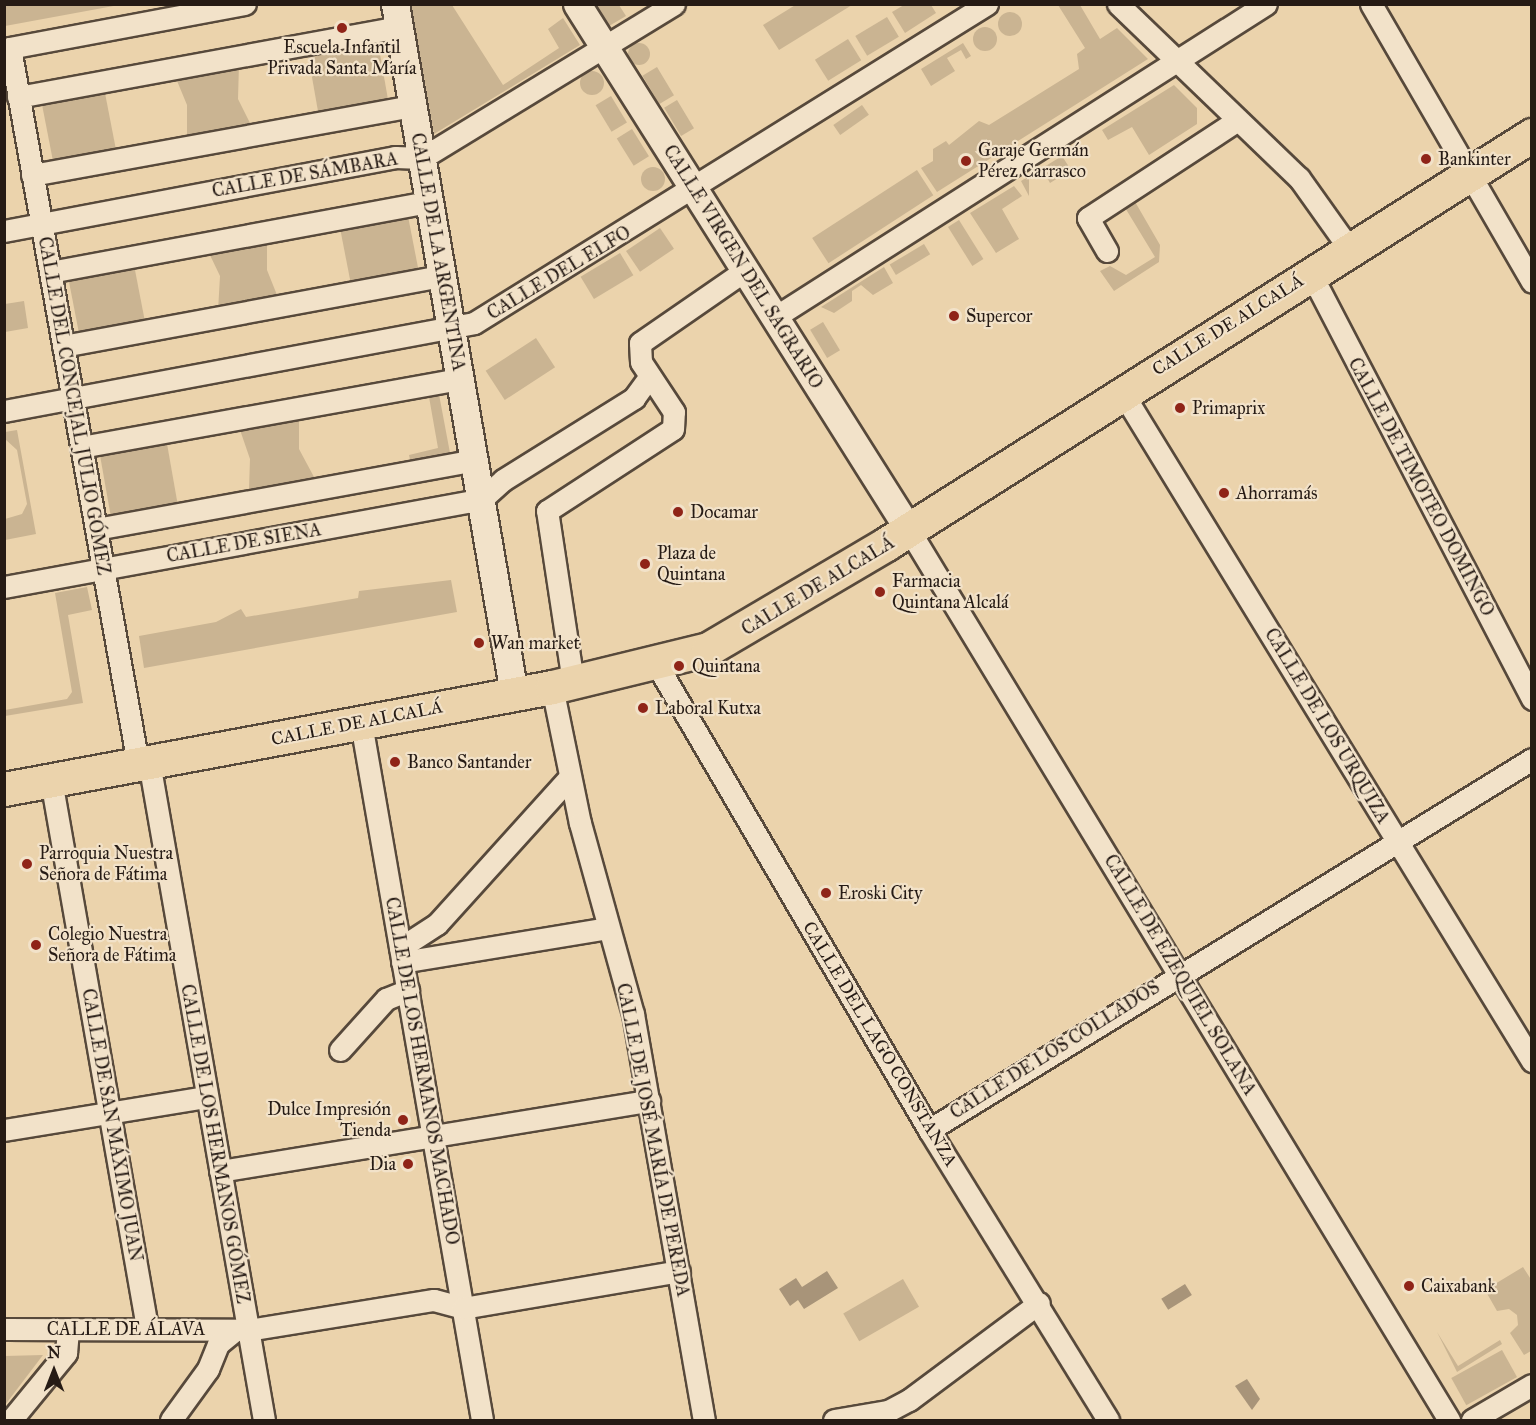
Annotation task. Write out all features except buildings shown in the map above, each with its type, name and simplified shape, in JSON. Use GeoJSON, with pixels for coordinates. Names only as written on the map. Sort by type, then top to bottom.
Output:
{"type":"FeatureCollection","features":[{"type":"Feature","properties":{"kind":"main road","name":"CALLE DE ALCALÁ"},"geometry":{"type":"LineString","coordinates":[[4,789],[514,694],[657,665],[734,637],[909,530],[1349,248],[1471,175],[1532,135]]}},
{"type":"Feature","properties":{"kind":"street"},"geometry":{"type":"LineString","coordinates":[[7,48],[245,4]]}},
{"type":"Feature","properties":{"kind":"street","name":"CALLE VIRGEN DEL SAGRARIO"},"geometry":{"type":"LineString","coordinates":[[577,4],[693,192],[909,530]]}},
{"type":"Feature","properties":{"kind":"street","name":"CALLE DE SÁMBARA"},"geometry":{"type":"LineString","coordinates":[[4,231],[395,157],[422,158],[674,4]]}},
{"type":"Feature","properties":{"kind":"street","name":"CALLE DEL ELFO"},"geometry":{"type":"LineString","coordinates":[[4,411],[474,323],[525,295],[693,192],[987,4]]}},
{"type":"Feature","properties":{"kind":"street"},"geometry":{"type":"LineString","coordinates":[[1118,4],[1299,178],[1349,248]]}},
{"type":"Feature","properties":{"kind":"street"},"geometry":{"type":"LineString","coordinates":[[775,317],[1266,4]]}},
{"type":"Feature","properties":{"kind":"street"},"geometry":{"type":"LineString","coordinates":[[1371,4],[1532,282]]}},
{"type":"Feature","properties":{"kind":"street"},"geometry":{"type":"LineString","coordinates":[[18,97],[304,45],[397,16]]}},
{"type":"Feature","properties":{"kind":"street","name":"CALLE DE LA ARGENTINA"},"geometry":{"type":"LineString","coordinates":[[397,16],[514,694]]}},
{"type":"Feature","properties":{"kind":"street","name":"CALLE DEL CONCEJAL JULIO GÓMEZ"},"geometry":{"type":"LineString","coordinates":[[7,48],[33,175],[103,569],[143,763]]}},
{"type":"Feature","properties":{"kind":"street"},"geometry":{"type":"LineString","coordinates":[[33,175],[413,106]]}},
{"type":"Feature","properties":{"kind":"street"},"geometry":{"type":"LineString","coordinates":[[1107,251],[1088,218],[1238,120]]}},
{"type":"Feature","properties":{"kind":"street"},"geometry":{"type":"LineString","coordinates":[[50,272],[429,202]]}},
{"type":"Feature","properties":{"kind":"street"},"geometry":{"type":"LineString","coordinates":[[563,684],[547,511],[673,429],[675,412],[650,376],[638,351],[644,337],[744,271]]}},
{"type":"Feature","properties":{"kind":"street","name":"CALLE DE TIMOTEO DOMINGO"},"geometry":{"type":"LineString","coordinates":[[1311,274],[1532,699]]}},
{"type":"Feature","properties":{"kind":"street"},"geometry":{"type":"LineString","coordinates":[[63,346],[442,276]]}},
{"type":"Feature","properties":{"kind":"street"},"geometry":{"type":"LineString","coordinates":[[482,499],[503,480],[634,398],[650,376]]}},
{"type":"Feature","properties":{"kind":"street"},"geometry":{"type":"LineString","coordinates":[[81,447],[460,379]]}},
{"type":"Feature","properties":{"kind":"street","name":"CALLE DE LOS URQUIZA"},"geometry":{"type":"LineString","coordinates":[[1122,392],[1532,1061]]}},
{"type":"Feature","properties":{"kind":"street"},"geometry":{"type":"LineString","coordinates":[[96,529],[475,460]]}},
{"type":"Feature","properties":{"kind":"street","name":"CALLE DE SIENA"},"geometry":{"type":"LineString","coordinates":[[4,587],[482,499]]}},
{"type":"Feature","properties":{"kind":"street","name":"CALLE DE EZEQUIEL SOLANA"},"geometry":{"type":"LineString","coordinates":[[909,530],[1449,1420]]}},
{"type":"Feature","properties":{"kind":"street","name":"CALLE DEL LAGO CONSTANZA"},"geometry":{"type":"LineString","coordinates":[[657,665],[929,1130],[1040,1303],[1108,1420]]}},
{"type":"Feature","properties":{"kind":"street","name":"CALLE DE JOSÉ MARÍA DE PEREDA"},"geometry":{"type":"LineString","coordinates":[[563,684],[570,777],[607,928],[630,998],[704,1420]]}},
{"type":"Feature","properties":{"kind":"street","name":"CALLE DE LOS HERMANOS MACHADO"},"geometry":{"type":"LineString","coordinates":[[361,723],[482,1420]]}},
{"type":"Feature","properties":{"kind":"street","name":"CALLE DE LOS COLLADOS"},"geometry":{"type":"LineString","coordinates":[[929,1130],[1396,839],[1532,759]]}},
{"type":"Feature","properties":{"kind":"street","name":"CALLE DE LOS HERMANOS GÓMEZ"},"geometry":{"type":"LineString","coordinates":[[143,763],[220,1171],[242,1330],[264,1420]]}},
{"type":"Feature","properties":{"kind":"street"},"geometry":{"type":"LineString","coordinates":[[401,955],[437,924],[570,777]]}},
{"type":"Feature","properties":{"kind":"street","name":"CALLE DE SAN MÁXIMO JUAN"},"geometry":{"type":"LineString","coordinates":[[51,780],[147,1328]]}},
{"type":"Feature","properties":{"kind":"street"},"geometry":{"type":"LineString","coordinates":[[401,955],[607,928]]}},
{"type":"Feature","properties":{"kind":"street"},"geometry":{"type":"LineString","coordinates":[[340,1050],[386,999],[408,990]]}},
{"type":"Feature","properties":{"kind":"street"},"geometry":{"type":"LineString","coordinates":[[4,1130],[206,1097]]}},
{"type":"Feature","properties":{"kind":"street"},"geometry":{"type":"LineString","coordinates":[[220,1171],[649,1101]]}},
{"type":"Feature","properties":{"kind":"street"},"geometry":{"type":"LineString","coordinates":[[171,1420],[208,1369],[218,1344],[242,1330],[434,1300],[463,1308],[679,1271]]}},
{"type":"Feature","properties":{"kind":"street"},"geometry":{"type":"LineString","coordinates":[[834,1420],[888,1411],[909,1400],[1040,1303]]}},
{"type":"Feature","properties":{"kind":"street","name":"CALLE DE ÁLAVA"},"geometry":{"type":"LineString","coordinates":[[4,1329],[242,1330]]}},
{"type":"Feature","properties":{"kind":"street"},"geometry":{"type":"LineString","coordinates":[[11,1420],[66,1353],[68,1329]]}},
{"type":"Feature","properties":{"kind":"street"},"geometry":{"type":"LineString","coordinates":[[1472,1420],[1532,1385]]}},
{"type":"Feature","properties":{"kind":"shaded area"},"geometry":{"type":"Polygon","coordinates":[[[5,4],[119,4],[119,5],[5,26],[5,4]]]}},
{"type":"Feature","properties":{"kind":"shaded area"},"geometry":{"type":"Polygon","coordinates":[[[797,4],[852,5],[779,50],[763,25],[797,4]]]}},
{"type":"Feature","properties":{"kind":"shaded area"},"geometry":{"type":"Polygon","coordinates":[[[411,5],[452,5],[503,85],[559,48],[548,29],[563,18],[580,45],[434,134],[411,5]]]}},
{"type":"Feature","properties":{"kind":"shaded area"},"geometry":{"type":"Polygon","coordinates":[[[596,5],[619,5],[626,16],[609,26],[596,5]]]}},
{"type":"Feature","properties":{"kind":"shaded area"},"geometry":{"type":"Polygon","coordinates":[[[904,5],[931,5],[936,13],[905,33],[892,12],[904,5]]]}},
{"type":"Feature","properties":{"kind":"shaded area"},"geometry":{"type":"Polygon","coordinates":[[[1058,5],[1080,5],[1100,39],[1117,28],[1148,59],[937,192],[921,168],[933,161],[933,149],[946,141],[949,145],[979,121],[989,125],[1079,69],[1077,54],[1085,48],[1058,5]]]}},
{"type":"Feature","properties":{"kind":"shaded area"},"geometry":{"type":"Polygon","coordinates":[[[1010,12],[1015,13],[1021,19],[1021,29],[1015,35],[1010,36],[1005,35],[999,29],[998,24],[999,19],[1005,13],[1010,12]]]}},
{"type":"Feature","properties":{"kind":"shaded area"},"geometry":{"type":"Polygon","coordinates":[[[887,17],[899,37],[867,56],[855,36],[887,17]]]}},
{"type":"Feature","properties":{"kind":"shaded area"},"geometry":{"type":"Polygon","coordinates":[[[985,27],[990,28],[996,34],[996,44],[990,50],[985,51],[980,50],[974,44],[973,39],[974,34],[980,28],[985,27]]]}},
{"type":"Feature","properties":{"kind":"shaded area"},"geometry":{"type":"Polygon","coordinates":[[[377,37],[389,105],[319,117],[307,49],[377,37]]]}},
{"type":"Feature","properties":{"kind":"shaded area"},"geometry":{"type":"Polygon","coordinates":[[[848,39],[861,60],[828,81],[815,60],[848,39]]]}},
{"type":"Feature","properties":{"kind":"shaded area"},"geometry":{"type":"Polygon","coordinates":[[[639,43],[647,46],[650,54],[647,62],[639,65],[631,62],[628,54],[631,46],[639,43]]]}},
{"type":"Feature","properties":{"kind":"shaded area"},"geometry":{"type":"Polygon","coordinates":[[[963,43],[971,56],[966,59],[961,50],[947,58],[955,71],[931,86],[921,69],[963,43]]]}},
{"type":"Feature","properties":{"kind":"shaded area"},"geometry":{"type":"Polygon","coordinates":[[[239,64],[238,99],[252,127],[187,141],[187,105],[175,76],[239,64]]]}},
{"type":"Feature","properties":{"kind":"shaded area"},"geometry":{"type":"Polygon","coordinates":[[[657,67],[674,95],[659,104],[642,76],[657,67]]]}},
{"type":"Feature","properties":{"kind":"shaded area"},"geometry":{"type":"Polygon","coordinates":[[[592,71],[597,72],[603,78],[603,88],[597,94],[592,95],[587,94],[581,88],[580,83],[581,78],[587,72],[592,71]]]}},
{"type":"Feature","properties":{"kind":"shaded area"},"geometry":{"type":"Polygon","coordinates":[[[1174,85],[1197,108],[1197,124],[1149,155],[1132,127],[1108,140],[1102,130],[1174,85]]]}},
{"type":"Feature","properties":{"kind":"shaded area"},"geometry":{"type":"Polygon","coordinates":[[[104,88],[117,156],[54,168],[41,100],[104,88]]]}},
{"type":"Feature","properties":{"kind":"shaded area"},"geometry":{"type":"Polygon","coordinates":[[[611,96],[627,123],[612,132],[596,105],[611,96]]]}},
{"type":"Feature","properties":{"kind":"shaded area"},"geometry":{"type":"Polygon","coordinates":[[[677,100],[694,128],[681,136],[664,108],[677,100]]]}},
{"type":"Feature","properties":{"kind":"shaded area"},"geometry":{"type":"Polygon","coordinates":[[[862,105],[869,115],[840,135],[833,125],[862,105]]]}},
{"type":"Feature","properties":{"kind":"shaded area"},"geometry":{"type":"Polygon","coordinates":[[[632,129],[649,156],[634,166],[617,139],[632,129]]]}},
{"type":"Feature","properties":{"kind":"shaded area"},"geometry":{"type":"Polygon","coordinates":[[[1062,156],[1071,170],[1050,183],[1045,174],[1029,179],[1029,196],[1021,181],[1062,156]]]}},
{"type":"Feature","properties":{"kind":"shaded area"},"geometry":{"type":"Polygon","coordinates":[[[653,167],[661,171],[665,179],[661,187],[653,191],[645,187],[641,179],[645,171],[653,167]]]}},
{"type":"Feature","properties":{"kind":"shaded area"},"geometry":{"type":"Polygon","coordinates":[[[917,170],[933,195],[829,263],[812,238],[917,170]]]}},
{"type":"Feature","properties":{"kind":"shaded area"},"geometry":{"type":"Polygon","coordinates":[[[1014,186],[1022,196],[1002,209],[1019,239],[996,253],[970,213],[1014,186]]]}},
{"type":"Feature","properties":{"kind":"shaded area"},"geometry":{"type":"Polygon","coordinates":[[[1134,200],[1160,245],[1159,262],[1114,291],[1100,271],[1110,266],[1126,275],[1155,257],[1124,206],[1134,200]]]}},
{"type":"Feature","properties":{"kind":"shaded area"},"geometry":{"type":"Polygon","coordinates":[[[407,211],[419,274],[351,287],[339,224],[407,211]]]}},
{"type":"Feature","properties":{"kind":"shaded area"},"geometry":{"type":"Polygon","coordinates":[[[959,220],[983,259],[972,266],[948,227],[959,220]]]}},
{"type":"Feature","properties":{"kind":"shaded area"},"geometry":{"type":"Polygon","coordinates":[[[660,228],[674,249],[640,272],[626,251],[660,228]]]}},
{"type":"Feature","properties":{"kind":"shaded area"},"geometry":{"type":"Polygon","coordinates":[[[267,239],[267,270],[279,300],[218,311],[220,276],[209,253],[267,239]]]}},
{"type":"Feature","properties":{"kind":"shaded area"},"geometry":{"type":"Polygon","coordinates":[[[924,244],[930,254],[896,275],[890,265],[924,244]]]}},
{"type":"Feature","properties":{"kind":"shaded area"},"geometry":{"type":"Polygon","coordinates":[[[620,253],[633,275],[594,299],[581,277],[620,253]]]}},
{"type":"Feature","properties":{"kind":"shaded area"},"geometry":{"type":"Polygon","coordinates":[[[134,265],[145,324],[80,337],[68,278],[134,265]]]}},
{"type":"Feature","properties":{"kind":"shaded area"},"geometry":{"type":"Polygon","coordinates":[[[884,267],[893,283],[873,295],[861,285],[852,291],[852,301],[834,313],[821,307],[884,267]]]}},
{"type":"Feature","properties":{"kind":"shaded area"},"geometry":{"type":"Polygon","coordinates":[[[24,301],[28,328],[5,332],[5,304],[24,301]]]}},
{"type":"Feature","properties":{"kind":"shaded area"},"geometry":{"type":"Polygon","coordinates":[[[823,322],[840,350],[827,358],[810,330],[823,322]]]}},
{"type":"Feature","properties":{"kind":"shaded area"},"geometry":{"type":"Polygon","coordinates":[[[536,338],[555,367],[505,400],[486,371],[536,338]]]}},
{"type":"Feature","properties":{"kind":"shaded area"},"geometry":{"type":"Polygon","coordinates":[[[438,389],[450,453],[410,460],[409,455],[438,448],[429,397],[404,400],[402,395],[438,389]]]}},
{"type":"Feature","properties":{"kind":"shaded area"},"geometry":{"type":"Polygon","coordinates":[[[299,416],[299,449],[314,477],[249,489],[250,459],[239,427],[299,416]]]}},
{"type":"Feature","properties":{"kind":"shaded area"},"geometry":{"type":"Polygon","coordinates":[[[17,430],[36,534],[5,540],[5,519],[22,514],[27,504],[17,450],[5,439],[5,432],[17,430]]]}},
{"type":"Feature","properties":{"kind":"shaded area"},"geometry":{"type":"Polygon","coordinates":[[[166,438],[177,503],[110,515],[99,450],[166,438]]]}},
{"type":"Feature","properties":{"kind":"shaded area"},"geometry":{"type":"Polygon","coordinates":[[[451,580],[457,612],[144,668],[139,636],[216,622],[241,609],[246,617],[358,598],[359,591],[451,580]]]}},
{"type":"Feature","properties":{"kind":"shaded area"},"geometry":{"type":"Polygon","coordinates":[[[87,587],[92,610],[68,615],[83,703],[5,716],[5,710],[67,699],[72,692],[55,593],[87,587]]]}},
{"type":"Feature","properties":{"kind":"shaded area"},"geometry":{"type":"Polygon","coordinates":[[[1523,1267],[1532,1281],[1531,1351],[1524,1355],[1510,1333],[1518,1325],[1517,1315],[1509,1309],[1497,1311],[1485,1290],[1523,1267]]]}},
{"type":"Feature","properties":{"kind":"shaded area"},"geometry":{"type":"Polygon","coordinates":[[[827,1271],[838,1288],[804,1309],[798,1300],[790,1306],[779,1289],[796,1278],[802,1287],[827,1271]]]}},
{"type":"Feature","properties":{"kind":"shaded area"},"geometry":{"type":"Polygon","coordinates":[[[903,1279],[919,1307],[859,1341],[843,1314],[903,1279]]]}},
{"type":"Feature","properties":{"kind":"shaded area"},"geometry":{"type":"Polygon","coordinates":[[[1185,1284],[1192,1295],[1168,1310],[1161,1299],[1185,1284]]]}},
{"type":"Feature","properties":{"kind":"shaded area"},"geometry":{"type":"Polygon","coordinates":[[[1437,1332],[1458,1366],[1500,1340],[1502,1344],[1457,1372],[1437,1332]]]}},
{"type":"Feature","properties":{"kind":"shaded area"},"geometry":{"type":"Polygon","coordinates":[[[1502,1350],[1517,1377],[1466,1405],[1451,1378],[1502,1350]]]}},
{"type":"Feature","properties":{"kind":"shaded area"},"geometry":{"type":"Polygon","coordinates":[[[43,1355],[5,1405],[5,1356],[43,1355]]]}},
{"type":"Feature","properties":{"kind":"shaded area"},"geometry":{"type":"Polygon","coordinates":[[[1247,1379],[1260,1399],[1252,1410],[1235,1386],[1247,1379]]]}},
{"type":"Feature","properties":{"kind":"place","name":"Escuela Infantil Privada Santa María"},"geometry":{"type":"Point","coordinates":[342,28]}},
{"type":"Feature","properties":{"kind":"place","name":"Bankinter"},"geometry":{"type":"Point","coordinates":[1426,159]}},
{"type":"Feature","properties":{"kind":"place","name":"Garaje Germán Pérez Carrasco"},"geometry":{"type":"Point","coordinates":[966,161]}},
{"type":"Feature","properties":{"kind":"place","name":"Supercor"},"geometry":{"type":"Point","coordinates":[954,316]}},
{"type":"Feature","properties":{"kind":"place","name":"Primaprix"},"geometry":{"type":"Point","coordinates":[1180,408]}},
{"type":"Feature","properties":{"kind":"place","name":"Ahorramás"},"geometry":{"type":"Point","coordinates":[1224,493]}},
{"type":"Feature","properties":{"kind":"place","name":"Docamar"},"geometry":{"type":"Point","coordinates":[678,512]}},
{"type":"Feature","properties":{"kind":"place","name":"Plaza de Quintana"},"geometry":{"type":"Point","coordinates":[645,564]}},
{"type":"Feature","properties":{"kind":"place","name":"Farmacia Quintana Alcalá"},"geometry":{"type":"Point","coordinates":[880,592]}},
{"type":"Feature","properties":{"kind":"place","name":"Wan market"},"geometry":{"type":"Point","coordinates":[479,643]}},
{"type":"Feature","properties":{"kind":"place","name":"Quintana"},"geometry":{"type":"Point","coordinates":[679,666]}},
{"type":"Feature","properties":{"kind":"place","name":"Laboral Kutxa"},"geometry":{"type":"Point","coordinates":[643,708]}},
{"type":"Feature","properties":{"kind":"place","name":"Banco Santander"},"geometry":{"type":"Point","coordinates":[395,762]}},
{"type":"Feature","properties":{"kind":"place","name":"Parroquia Nuestra Señora de Fátima"},"geometry":{"type":"Point","coordinates":[27,864]}},
{"type":"Feature","properties":{"kind":"place","name":"Eroski City"},"geometry":{"type":"Point","coordinates":[826,893]}},
{"type":"Feature","properties":{"kind":"place","name":"Colegio Nuestra Señora de Fátima"},"geometry":{"type":"Point","coordinates":[36,945]}},
{"type":"Feature","properties":{"kind":"place","name":"Dulce Impresión Tienda"},"geometry":{"type":"Point","coordinates":[403,1120]}},
{"type":"Feature","properties":{"kind":"place","name":"Dia"},"geometry":{"type":"Point","coordinates":[408,1164]}},
{"type":"Feature","properties":{"kind":"place","name":"Caixabank"},"geometry":{"type":"Point","coordinates":[1409,1286]}}]}
